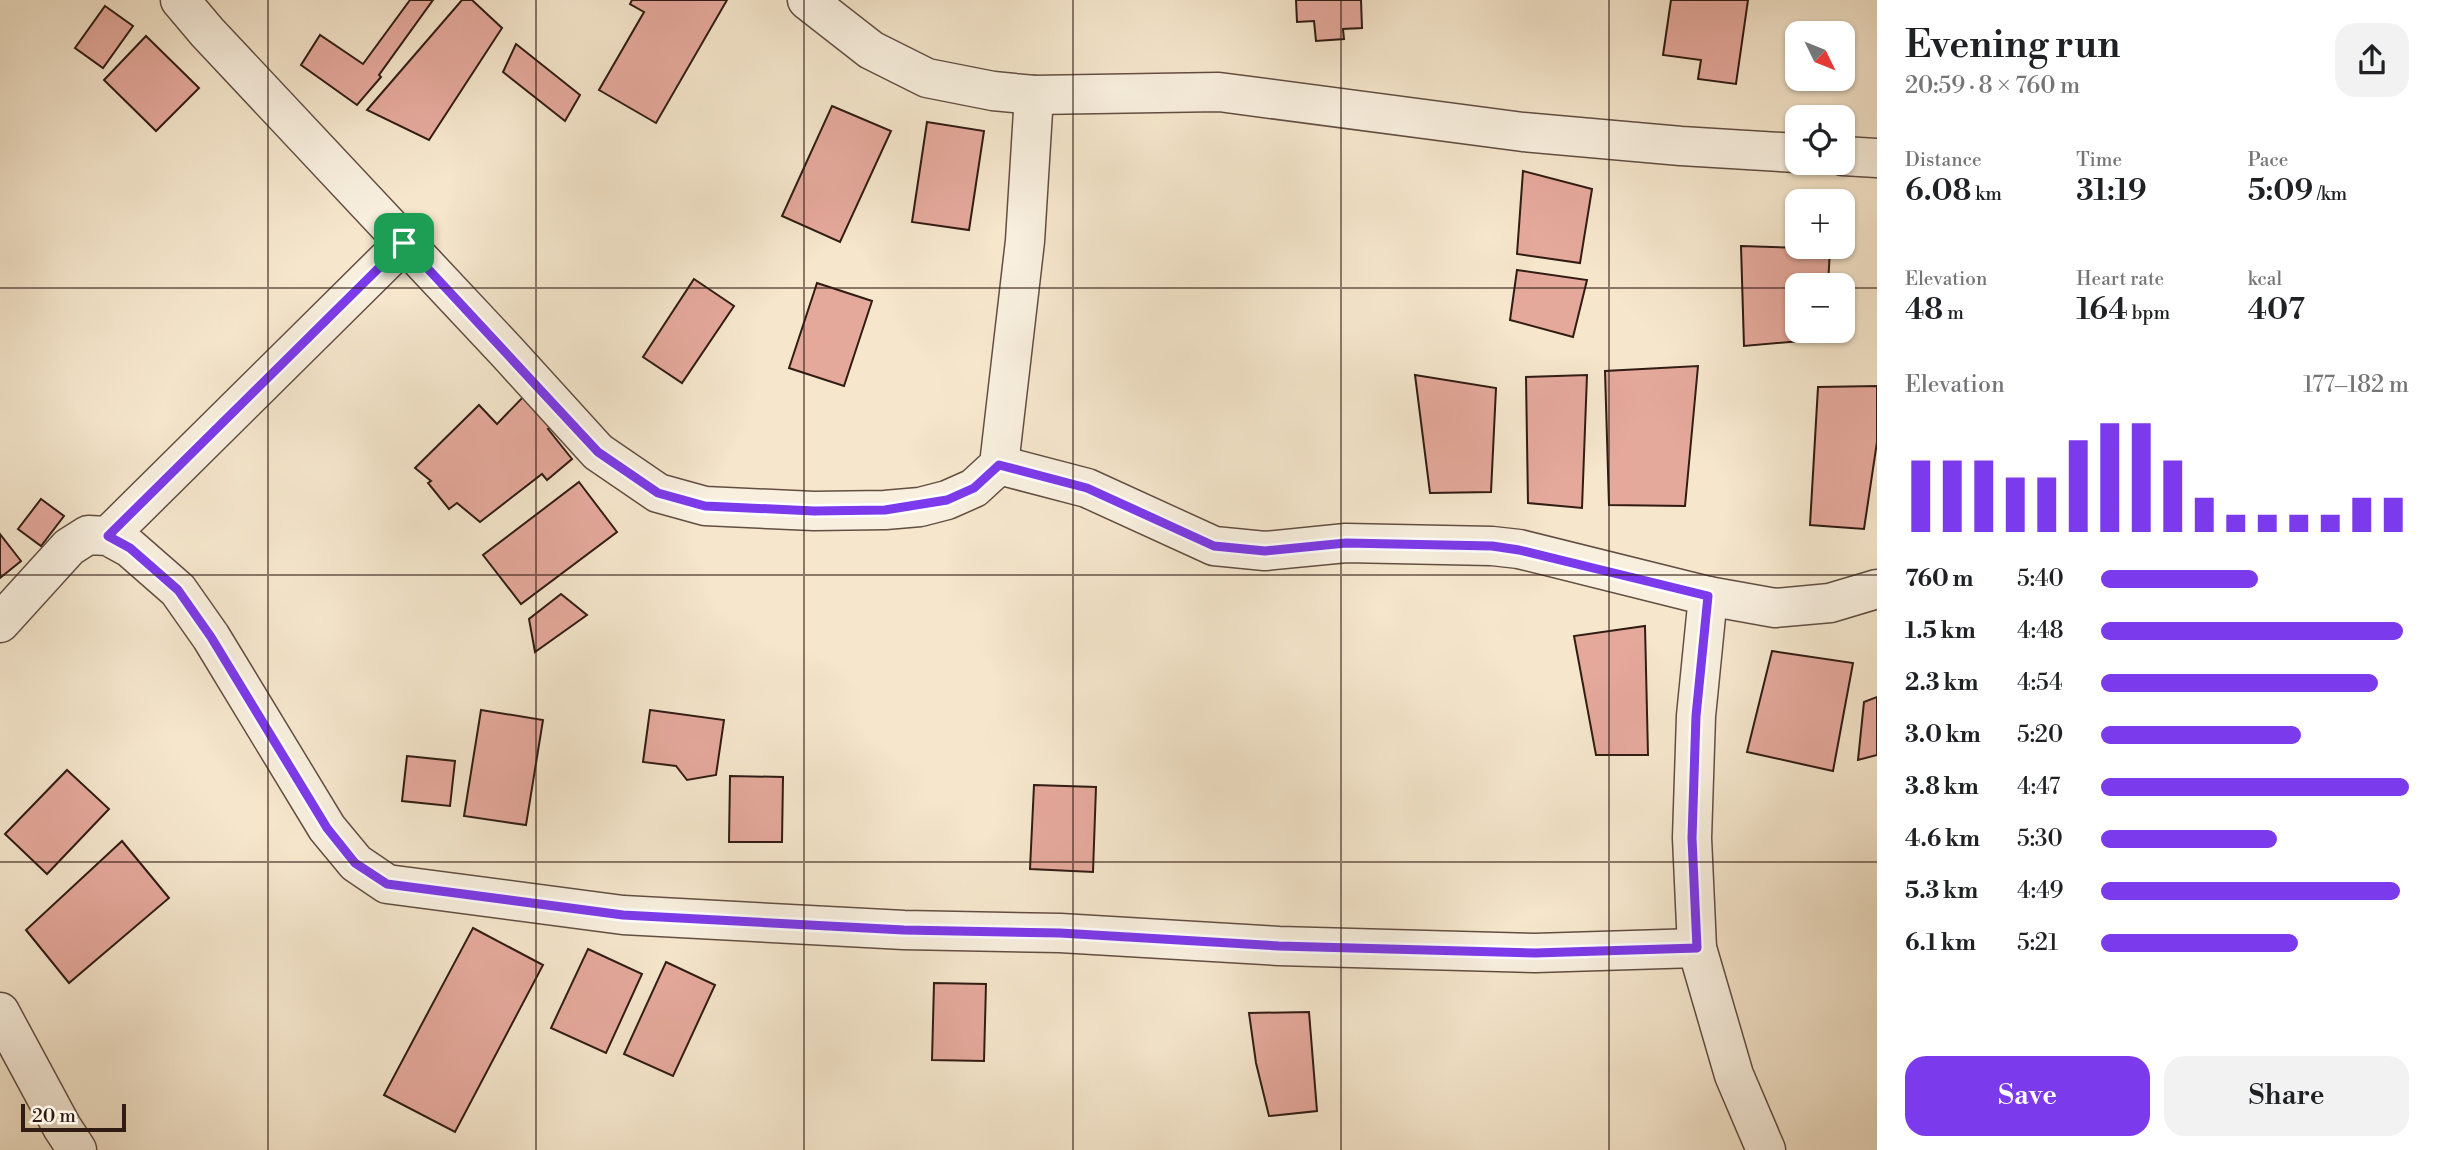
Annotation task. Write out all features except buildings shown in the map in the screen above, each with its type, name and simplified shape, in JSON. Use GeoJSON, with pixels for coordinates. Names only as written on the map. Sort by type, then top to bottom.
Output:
{"type":"FeatureCollection","features":[{"type":"Feature","properties":{"kind":"street"},"geometry":{"type":"LineString","coordinates":[[180,0],[598,452],[658,493],[705,506],[814,511],[885,510],[947,500],[974,488],[999,465],[1025,241],[1034,96]]}},
{"type":"Feature","properties":{"kind":"street"},"geometry":{"type":"LineString","coordinates":[[807,0],[871,50],[927,78],[993,91],[1034,96],[1219,92],[1523,132],[1785,152]]}},
{"type":"Feature","properties":{"kind":"street"},"geometry":{"type":"LineString","coordinates":[[1855,157],[1877,158]]}},
{"type":"Feature","properties":{"kind":"street"},"geometry":{"type":"LineString","coordinates":[[108,536],[404,243]]}},
{"type":"Feature","properties":{"kind":"street"},"geometry":{"type":"LineString","coordinates":[[999,465],[1087,488],[1214,546],[1265,551],[1346,543],[1492,546],[1519,550],[1708,596],[1775,608],[1830,603],[1877,589]]}},
{"type":"Feature","properties":{"kind":"street"},"geometry":{"type":"LineString","coordinates":[[0,623],[69,547],[88,535],[108,536],[130,548],[178,590],[211,637],[327,828],[355,863],[387,884],[623,915],[850,927],[1060,933],[1413,951],[1535,953],[1697,948]]}},
{"type":"Feature","properties":{"kind":"street"},"geometry":{"type":"LineString","coordinates":[[1708,596],[1696,716],[1692,838],[1697,948],[1734,1075],[1766,1150]]}},
{"type":"Feature","properties":{"kind":"street"},"geometry":{"type":"LineString","coordinates":[[0,1012],[77,1150]]}},
{"type":"Feature","properties":{"kind":"route"},"geometry":{"type":"LineString","coordinates":[[404,243],[598,452],[658,493],[705,506],[814,511],[919,507],[947,500],[974,488],[999,465],[1087,488],[1214,546],[1265,551],[1346,543],[1492,546],[1519,550],[1708,596],[1696,716],[1692,838],[1697,948],[1535,953],[1386,950],[1060,933],[904,930],[623,915],[387,884],[355,863],[327,828],[211,637],[178,590],[130,548],[108,536],[404,243]]}}]}
